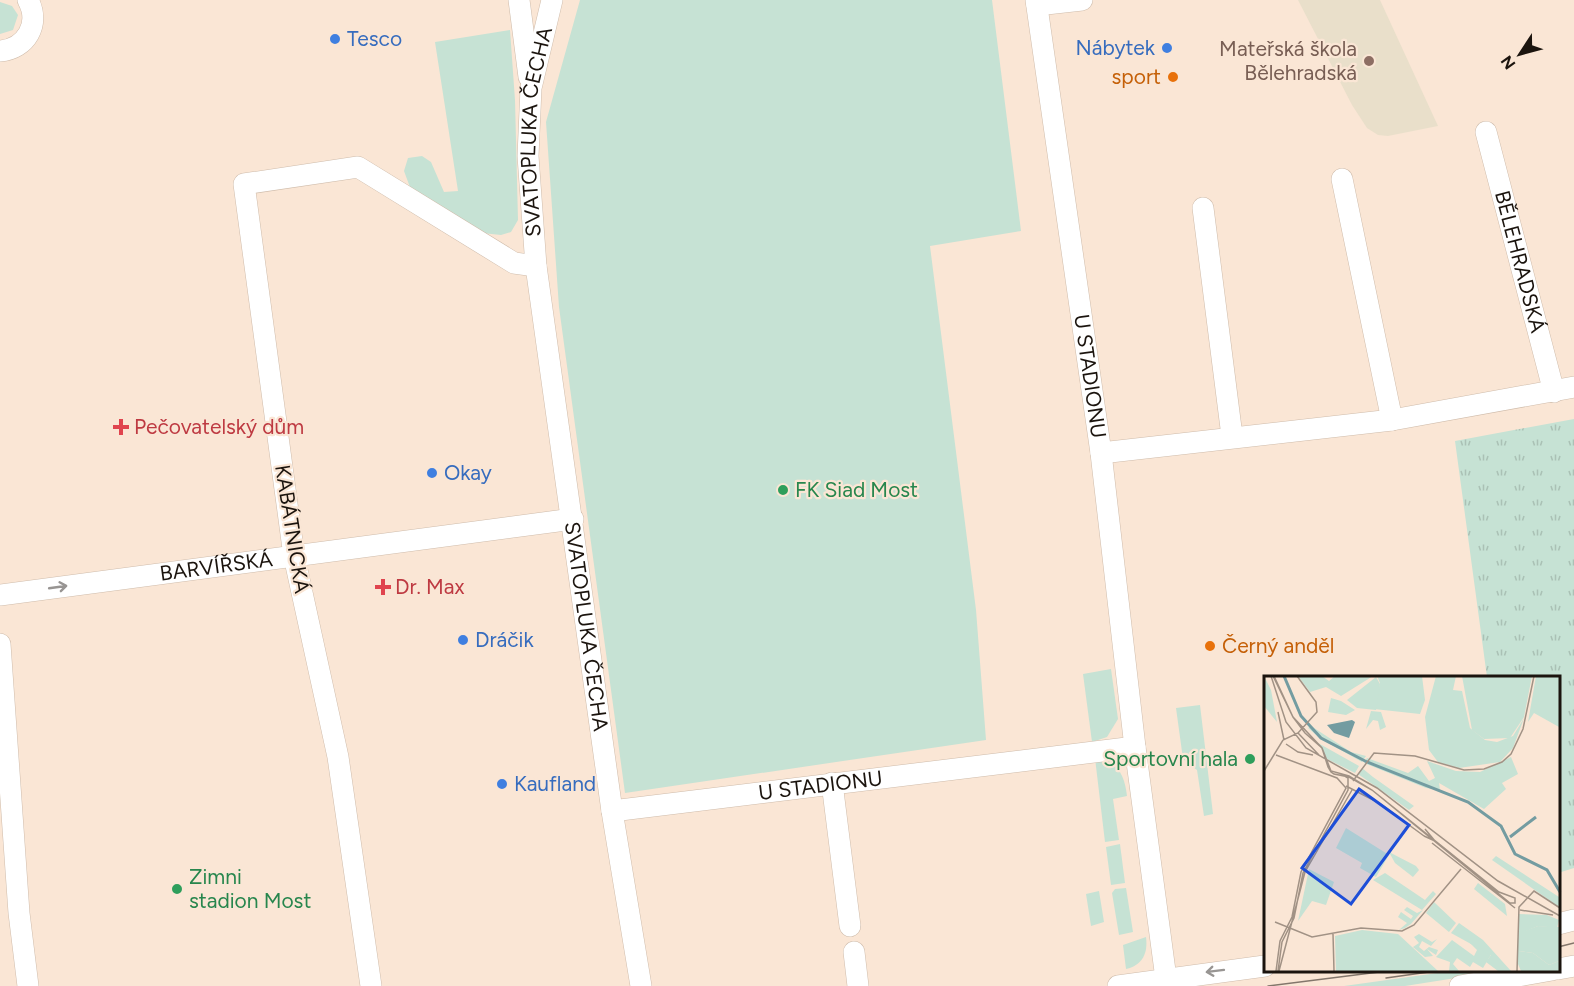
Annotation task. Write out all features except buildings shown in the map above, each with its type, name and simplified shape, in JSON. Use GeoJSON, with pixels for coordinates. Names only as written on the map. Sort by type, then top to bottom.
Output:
{"type":"FeatureCollection","features":[{"type":"Feature","properties":{"kind":"street"},"geometry":{"type":"LineString","coordinates":[[0,51],[12,50],[28,36],[33,16],[28,0]]}},
{"type":"Feature","properties":{"kind":"street"},"geometry":{"type":"LineString","coordinates":[[519,0],[531,88]]}},
{"type":"Feature","properties":{"kind":"street","name":"SVATOPLUKA ČECHA"},"geometry":{"type":"LineString","coordinates":[[552,0],[531,88],[528,156],[536,266],[612,811],[640,986]]}},
{"type":"Feature","properties":{"kind":"street","name":"U STADIONU"},"geometry":{"type":"LineString","coordinates":[[1082,0],[1037,2],[1101,453],[1135,747],[1166,982]]}},
{"type":"Feature","properties":{"kind":"street","name":"BĚLEHRADSKÁ"},"geometry":{"type":"LineString","coordinates":[[1101,453],[1232,436],[1392,420],[1564,389],[1486,132]]}},
{"type":"Feature","properties":{"kind":"street","name":"SVATOPLUKA ČECHA"},"geometry":{"type":"LineString","coordinates":[[358,167],[514,263],[536,266]]}},
{"type":"Feature","properties":{"kind":"street","name":"KABÁTNICKÁ"},"geometry":{"type":"LineString","coordinates":[[358,167],[244,184],[294,556],[338,757],[371,986]]}},
{"type":"Feature","properties":{"kind":"street"},"geometry":{"type":"LineString","coordinates":[[1342,179],[1392,420]]}},
{"type":"Feature","properties":{"kind":"street"},"geometry":{"type":"LineString","coordinates":[[1203,208],[1232,436]]}},
{"type":"Feature","properties":{"kind":"street","name":"BARVÍŘSKÁ"},"geometry":{"type":"LineString","coordinates":[[0,595],[573,519]]}},
{"type":"Feature","properties":{"kind":"street"},"geometry":{"type":"LineString","coordinates":[[0,644],[20,913],[28,986]]}},
{"type":"Feature","properties":{"kind":"street","name":"U STADIONU"},"geometry":{"type":"LineString","coordinates":[[612,811],[1135,747]]}},
{"type":"Feature","properties":{"kind":"street"},"geometry":{"type":"LineString","coordinates":[[832,783],[850,926]]}},
{"type":"Feature","properties":{"kind":"street"},"geometry":{"type":"LineString","coordinates":[[1559,924],[1574,920]]}},
{"type":"Feature","properties":{"kind":"street"},"geometry":{"type":"LineString","coordinates":[[854,952],[858,986]]}},
{"type":"Feature","properties":{"kind":"street"},"geometry":{"type":"LineString","coordinates":[[1118,986],[1166,982],[1264,966]]}},
{"type":"Feature","properties":{"kind":"street"},"geometry":{"type":"LineString","coordinates":[[1559,969],[1574,966]]}},
{"type":"Feature","properties":{"kind":"street"},"geometry":{"type":"LineString","coordinates":[[1460,986],[1541,971]]}},
{"type":"Feature","properties":{"kind":"shaded area","name":"Mateřská škola Bělehradská"},"geometry":{"type":"Polygon","coordinates":[[[1298,0],[1380,0],[1438,126],[1388,136],[1378,135],[1367,128],[1352,105],[1298,0]]]}},
{"type":"Feature","properties":{"kind":"green space"},"geometry":{"type":"Polygon","coordinates":[[[580,0],[992,0],[1021,231],[930,246],[976,610],[986,740],[625,793],[559,307],[546,122],[580,0]]]}},
{"type":"Feature","properties":{"kind":"green space"},"geometry":{"type":"Polygon","coordinates":[[[0,2],[12,6],[18,15],[13,30],[0,34],[0,2]]]}},
{"type":"Feature","properties":{"kind":"green space"},"geometry":{"type":"Polygon","coordinates":[[[510,30],[515,100],[518,220],[511,232],[501,235],[482,233],[411,190],[404,171],[408,158],[422,156],[431,162],[444,192],[458,191],[435,42],[510,30]]]}},
{"type":"Feature","properties":{"kind":"green space"},"geometry":{"type":"Polygon","coordinates":[[[1574,419],[1574,868],[1559,873],[1559,676],[1487,676],[1455,441],[1574,419]]]}},
{"type":"Feature","properties":{"kind":"green space"},"geometry":{"type":"Polygon","coordinates":[[[1111,669],[1118,719],[1107,737],[1092,742],[1083,674],[1111,669]]]}},
{"type":"Feature","properties":{"kind":"green space"},"geometry":{"type":"Polygon","coordinates":[[[1200,705],[1213,814],[1204,816],[1197,770],[1183,759],[1176,708],[1200,705]]]}},
{"type":"Feature","properties":{"kind":"green space"},"geometry":{"type":"Polygon","coordinates":[[[1095,758],[1115,765],[1124,782],[1127,796],[1113,799],[1119,840],[1105,842],[1095,758]]]}},
{"type":"Feature","properties":{"kind":"green space"},"geometry":{"type":"Polygon","coordinates":[[[1120,844],[1125,883],[1111,885],[1106,847],[1120,844]]]}},
{"type":"Feature","properties":{"kind":"green space"},"geometry":{"type":"Polygon","coordinates":[[[1126,888],[1133,932],[1119,935],[1112,893],[1115,889],[1126,888]]]}},
{"type":"Feature","properties":{"kind":"green space"},"geometry":{"type":"Polygon","coordinates":[[[1099,891],[1104,922],[1091,926],[1086,894],[1099,891]]]}},
{"type":"Feature","properties":{"kind":"green space"},"geometry":{"type":"Polygon","coordinates":[[[1146,937],[1143,957],[1137,965],[1126,969],[1123,945],[1146,937]]]}},
{"type":"Feature","properties":{"kind":"green space"},"geometry":{"type":"Polygon","coordinates":[[[1452,971],[1501,971],[1405,986],[1344,986],[1452,971]]]}},
{"type":"Feature","properties":{"kind":"tram line"},"geometry":{"type":"LineString","coordinates":[[1559,947],[1574,943]]}},
{"type":"Feature","properties":{"kind":"tram line"},"geometry":{"type":"LineString","coordinates":[[1268,986],[1387,971]]}},
{"type":"Feature","properties":{"kind":"tram line"},"geometry":{"type":"LineString","coordinates":[[1386,978],[1436,971]]}},
{"type":"Feature","properties":{"kind":"place","name":"Tesco"},"geometry":{"type":"Point","coordinates":[335,39]}},
{"type":"Feature","properties":{"kind":"place","name":"Nábytek"},"geometry":{"type":"Point","coordinates":[1167,48]}},
{"type":"Feature","properties":{"kind":"place","name":"Mateřská škola Bělehradská"},"geometry":{"type":"Point","coordinates":[1369,61]}},
{"type":"Feature","properties":{"kind":"place","name":"sport"},"geometry":{"type":"Point","coordinates":[1173,77]}},
{"type":"Feature","properties":{"kind":"place","name":"Pečovatelský dům"},"geometry":{"type":"Point","coordinates":[121,427]}},
{"type":"Feature","properties":{"kind":"place","name":"Okay"},"geometry":{"type":"Point","coordinates":[432,473]}},
{"type":"Feature","properties":{"kind":"place","name":"FK Siad Most"},"geometry":{"type":"Point","coordinates":[783,490]}},
{"type":"Feature","properties":{"kind":"place","name":"Dr. Max"},"geometry":{"type":"Point","coordinates":[383,587]}},
{"type":"Feature","properties":{"kind":"place","name":"Dráčik"},"geometry":{"type":"Point","coordinates":[463,640]}},
{"type":"Feature","properties":{"kind":"place","name":"Černý anděl"},"geometry":{"type":"Point","coordinates":[1210,646]}},
{"type":"Feature","properties":{"kind":"place","name":"Sportovní hala"},"geometry":{"type":"Point","coordinates":[1250,759]}},
{"type":"Feature","properties":{"kind":"place","name":"Kaufland"},"geometry":{"type":"Point","coordinates":[502,784]}},
{"type":"Feature","properties":{"kind":"place","name":"Zimni stadion Most"},"geometry":{"type":"Point","coordinates":[177,889]}}]}
